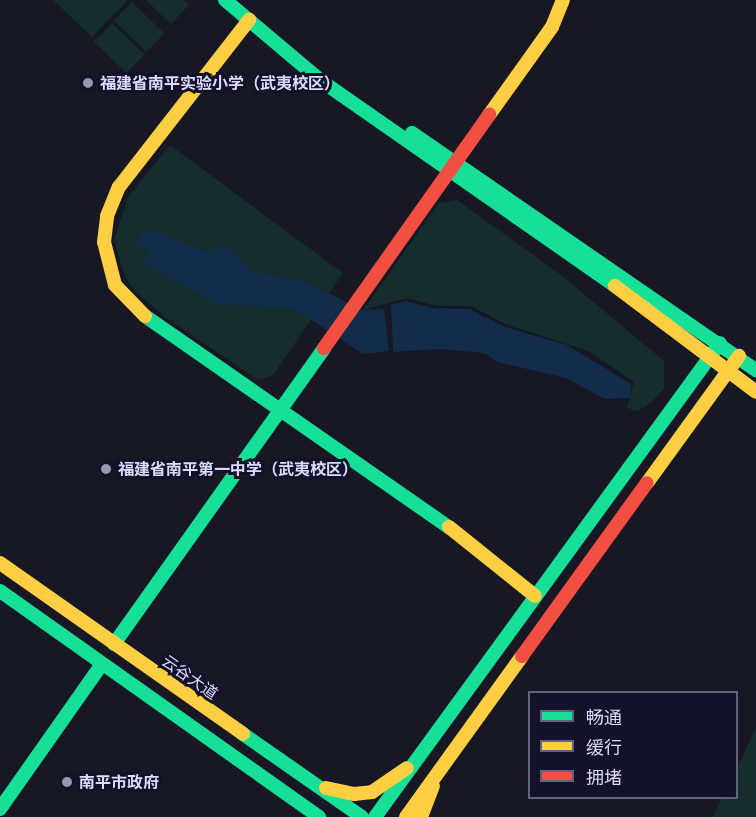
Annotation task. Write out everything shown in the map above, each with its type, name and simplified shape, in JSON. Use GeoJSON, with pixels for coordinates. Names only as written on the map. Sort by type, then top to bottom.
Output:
{"type":"FeatureCollection","features":[{"type":"Feature","properties":{"kind":"main road"},"geometry":{"type":"LineString","coordinates":[[225,0],[320,80],[720,343],[756,370]]}},
{"type":"Feature","properties":{"kind":"main road"},"geometry":{"type":"LineString","coordinates":[[238,0],[321,70],[623,291],[756,392]]}},
{"type":"Feature","properties":{"kind":"main road"},"geometry":{"type":"LineString","coordinates":[[112,642],[449,165],[546,22],[555,0]]}},
{"type":"Feature","properties":{"kind":"main road"},"geometry":{"type":"LineString","coordinates":[[449,165],[552,27],[563,0]]}},
{"type":"Feature","properties":{"kind":"main road"},"geometry":{"type":"LineString","coordinates":[[249,20],[118,187],[107,216],[104,242],[115,285],[140,313],[278,407],[368,472],[428,510],[535,596]]}},
{"type":"Feature","properties":{"kind":"main road"},"geometry":{"type":"LineString","coordinates":[[375,817],[720,343]]}},
{"type":"Feature","properties":{"kind":"main road"},"geometry":{"type":"LineString","coordinates":[[406,817],[739,356]]}},
{"type":"Feature","properties":{"kind":"main road","name":"云谷大道"},"geometry":{"type":"LineString","coordinates":[[0,563],[362,817]]}},
{"type":"Feature","properties":{"kind":"main road"},"geometry":{"type":"LineString","coordinates":[[0,591],[319,817]]}},
{"type":"Feature","properties":{"kind":"main road"},"geometry":{"type":"LineString","coordinates":[[0,798],[99,661]]}},
{"type":"Feature","properties":{"kind":"main road"},"geometry":{"type":"LineString","coordinates":[[0,809],[99,661]]}},
{"type":"Feature","properties":{"kind":"main road"},"geometry":{"type":"LineString","coordinates":[[316,785],[354,795],[372,792],[418,759]]}},
{"type":"Feature","properties":{"kind":"main road"},"geometry":{"type":"LineString","coordinates":[[421,817],[442,767]]}},
{"type":"Feature","properties":{"kind":"main road"},"geometry":{"type":"LineString","coordinates":[[303,806],[312,817]]}},
{"type":"Feature","properties":{"kind":"green space"},"geometry":{"type":"Polygon","coordinates":[[[53,0],[128,0],[92,37],[53,0]]]}},
{"type":"Feature","properties":{"kind":"green space"},"geometry":{"type":"Polygon","coordinates":[[[146,0],[184,0],[189,5],[171,24],[146,0]]]}},
{"type":"Feature","properties":{"kind":"green space"},"geometry":{"type":"Polygon","coordinates":[[[132,2],[164,33],[146,52],[114,21],[132,2]]]}},
{"type":"Feature","properties":{"kind":"green space"},"geometry":{"type":"Polygon","coordinates":[[[112,23],[144,54],[126,73],[94,42],[112,23]]]}},
{"type":"Feature","properties":{"kind":"green space"},"geometry":{"type":"Polygon","coordinates":[[[170,145],[343,273],[273,375],[258,380],[165,317],[136,292],[124,275],[114,240],[128,197],[170,145]]]}},
{"type":"Feature","properties":{"kind":"green space"},"geometry":{"type":"Polygon","coordinates":[[[457,200],[561,275],[664,361],[664,389],[644,408],[634,411],[627,407],[634,382],[588,351],[505,324],[471,306],[437,306],[407,298],[363,310],[439,203],[457,200]]]}},
{"type":"Feature","properties":{"kind":"green space"},"geometry":{"type":"Polygon","coordinates":[[[756,728],[756,817],[713,817],[722,799],[738,799],[738,766],[756,728]]]}},
{"type":"Feature","properties":{"kind":"water"},"geometry":{"type":"Polygon","coordinates":[[[159,232],[206,252],[223,247],[233,249],[243,263],[257,273],[301,280],[363,310],[384,309],[389,351],[363,354],[295,309],[217,304],[137,259],[146,259],[149,254],[143,246],[135,249],[140,233],[159,232]]]}},
{"type":"Feature","properties":{"kind":"water"},"geometry":{"type":"Polygon","coordinates":[[[406,301],[432,308],[469,309],[505,327],[567,345],[631,384],[630,398],[605,399],[566,378],[497,362],[484,353],[440,349],[393,352],[391,305],[406,301]]]}},
{"type":"Feature","properties":{"kind":"traffic: fast"},"geometry":{"type":"LineString","coordinates":[[225,0],[320,80],[615,286]]}},
{"type":"Feature","properties":{"kind":"traffic: fast"},"geometry":{"type":"LineString","coordinates":[[412,133],[756,370]]}},
{"type":"Feature","properties":{"kind":"traffic: fast"},"geometry":{"type":"LineString","coordinates":[[145,316],[449,527]]}},
{"type":"Feature","properties":{"kind":"traffic: fast"},"geometry":{"type":"LineString","coordinates":[[375,817],[720,343]]}},
{"type":"Feature","properties":{"kind":"traffic: fast"},"geometry":{"type":"LineString","coordinates":[[114,644],[324,348]]}},
{"type":"Feature","properties":{"kind":"traffic: fast"},"geometry":{"type":"LineString","coordinates":[[0,591],[319,817]]}},
{"type":"Feature","properties":{"kind":"traffic: fast"},"geometry":{"type":"LineString","coordinates":[[0,809],[102,664]]}},
{"type":"Feature","properties":{"kind":"traffic: fast"},"geometry":{"type":"LineString","coordinates":[[243,734],[362,817]]}},
{"type":"Feature","properties":{"kind":"traffic: slow"},"geometry":{"type":"LineString","coordinates":[[489,115],[552,27],[563,0]]}},
{"type":"Feature","properties":{"kind":"traffic: slow"},"geometry":{"type":"LineString","coordinates":[[145,316],[115,285],[104,242],[107,216],[119,187],[249,20]]}},
{"type":"Feature","properties":{"kind":"traffic: slow"},"geometry":{"type":"LineString","coordinates":[[615,286],[756,392]]}},
{"type":"Feature","properties":{"kind":"traffic: slow"},"geometry":{"type":"LineString","coordinates":[[647,483],[739,356]]}},
{"type":"Feature","properties":{"kind":"traffic: slow"},"geometry":{"type":"LineString","coordinates":[[449,527],[535,596]]}},
{"type":"Feature","properties":{"kind":"traffic: slow"},"geometry":{"type":"LineString","coordinates":[[0,563],[243,734]]}},
{"type":"Feature","properties":{"kind":"traffic: slow"},"geometry":{"type":"LineString","coordinates":[[406,817],[522,656]]}},
{"type":"Feature","properties":{"kind":"traffic: slow"},"geometry":{"type":"LineString","coordinates":[[326,788],[354,794],[372,792],[407,768]]}},
{"type":"Feature","properties":{"kind":"traffic: slow"},"geometry":{"type":"LineString","coordinates":[[421,817],[433,786]]}},
{"type":"Feature","properties":{"kind":"traffic: jam"},"geometry":{"type":"LineString","coordinates":[[324,348],[489,115]]}},
{"type":"Feature","properties":{"kind":"traffic: jam"},"geometry":{"type":"LineString","coordinates":[[522,656],[647,483]]}},
{"type":"Feature","properties":{"kind":"place","name":"福建省南平实验小学（武夷校区）"},"geometry":{"type":"Point","coordinates":[88,83]}},
{"type":"Feature","properties":{"kind":"place","name":"福建省南平第一中学（武夷校区）"},"geometry":{"type":"Point","coordinates":[106,469]}},
{"type":"Feature","properties":{"kind":"place","name":"南平市政府"},"geometry":{"type":"Point","coordinates":[67,782]}}]}
